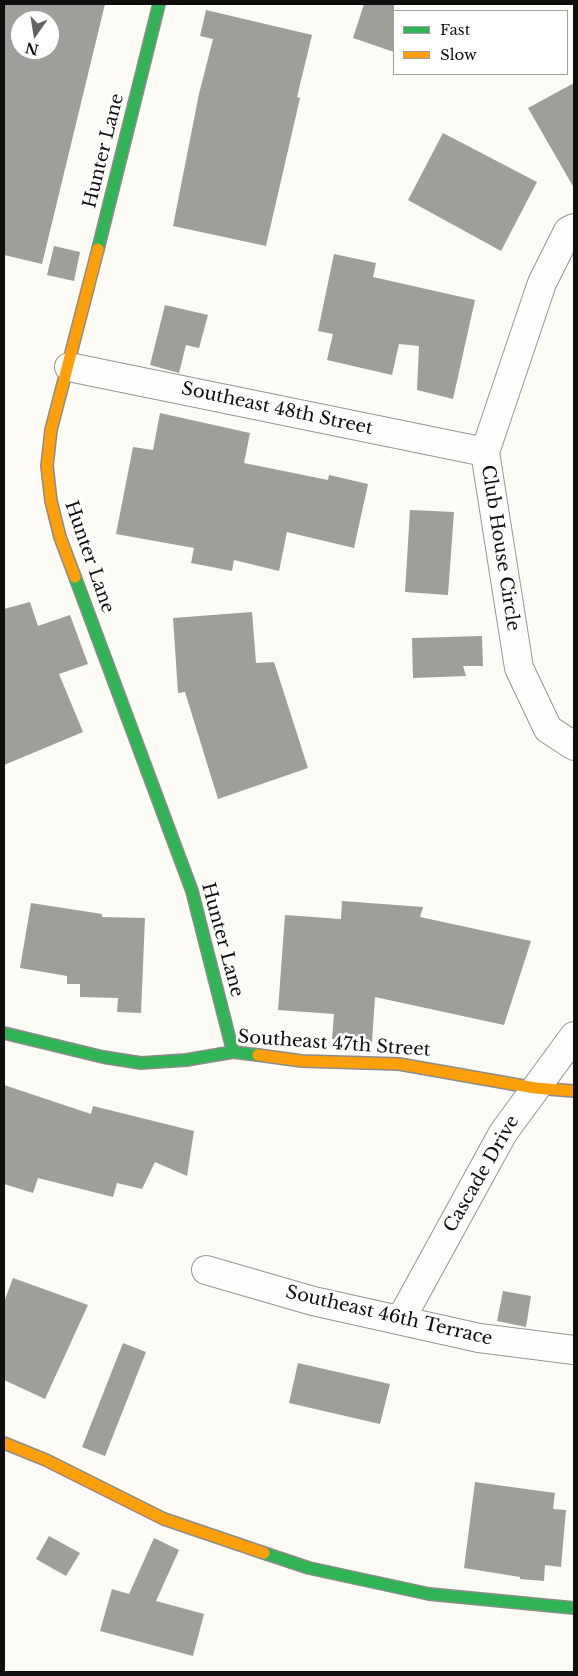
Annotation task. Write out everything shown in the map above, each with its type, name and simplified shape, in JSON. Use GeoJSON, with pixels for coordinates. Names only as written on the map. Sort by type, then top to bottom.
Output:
{"type":"FeatureCollection","features":[{"type":"Feature","properties":{"kind":"street","name":"Hunter Lane"},"geometry":{"type":"LineString","coordinates":[[159,4],[69,367],[51,430],[47,466],[51,501],[60,536],[192,891],[233,1052]]}},
{"type":"Feature","properties":{"kind":"street","name":"Club House Circle"},"geometry":{"type":"LineString","coordinates":[[574,228],[568,231],[542,283],[484,452],[518,668],[548,729],[574,746]]}},
{"type":"Feature","properties":{"kind":"street","name":"Southeast 48th Street"},"geometry":{"type":"LineString","coordinates":[[69,367],[484,452]]}},
{"type":"Feature","properties":{"kind":"street","name":"Southeast 47th Street"},"geometry":{"type":"LineString","coordinates":[[4,1034],[103,1057],[141,1063],[186,1060],[233,1052],[302,1061],[423,1067],[535,1088],[574,1091]]}},
{"type":"Feature","properties":{"kind":"street","name":"Cascade Drive"},"geometry":{"type":"LineString","coordinates":[[401,1319],[503,1133],[574,1036]]}},
{"type":"Feature","properties":{"kind":"street","name":"Southeast 46th Terrace"},"geometry":{"type":"LineString","coordinates":[[206,1270],[313,1301],[401,1319],[479,1338],[574,1350]]}},
{"type":"Feature","properties":{"kind":"street"},"geometry":{"type":"LineString","coordinates":[[4,1443],[46,1460],[164,1519],[309,1568],[429,1594],[574,1608]]}},
{"type":"Feature","properties":{"kind":"building"},"geometry":{"type":"Polygon","coordinates":[[[4,4],[105,4],[42,264],[4,255],[4,4]]]}},
{"type":"Feature","properties":{"kind":"building"},"geometry":{"type":"Polygon","coordinates":[[[364,4],[394,4],[393,52],[353,38],[364,4]]]}},
{"type":"Feature","properties":{"kind":"building"},"geometry":{"type":"Polygon","coordinates":[[[206,10],[312,35],[297,97],[300,98],[266,246],[173,226],[199,94],[213,39],[200,36],[206,10]]]}},
{"type":"Feature","properties":{"kind":"building"},"geometry":{"type":"Polygon","coordinates":[[[574,83],[574,188],[528,108],[574,83]]]}},
{"type":"Feature","properties":{"kind":"building"},"geometry":{"type":"Polygon","coordinates":[[[443,133],[537,182],[501,251],[408,200],[443,133]]]}},
{"type":"Feature","properties":{"kind":"building"},"geometry":{"type":"Polygon","coordinates":[[[54,246],[80,252],[74,281],[47,275],[54,246]]]}},
{"type":"Feature","properties":{"kind":"building"},"geometry":{"type":"Polygon","coordinates":[[[334,254],[376,263],[373,277],[475,300],[453,399],[417,390],[419,346],[399,344],[392,375],[327,360],[333,334],[318,331],[334,254]]]}},
{"type":"Feature","properties":{"kind":"building"},"geometry":{"type":"Polygon","coordinates":[[[165,305],[208,315],[199,348],[186,345],[179,373],[150,365],[165,305]]]}},
{"type":"Feature","properties":{"kind":"building"},"geometry":{"type":"Polygon","coordinates":[[[160,413],[250,433],[244,463],[328,480],[329,475],[368,484],[354,548],[287,532],[279,571],[234,560],[232,571],[191,563],[194,548],[116,534],[133,447],[153,450],[160,413]]]}},
{"type":"Feature","properties":{"kind":"building"},"geometry":{"type":"Polygon","coordinates":[[[410,510],[454,512],[448,595],[405,592],[410,510]]]}},
{"type":"Feature","properties":{"kind":"building"},"geometry":{"type":"Polygon","coordinates":[[[30,602],[38,626],[70,615],[88,664],[59,674],[83,732],[4,765],[4,609],[30,602]]]}},
{"type":"Feature","properties":{"kind":"building"},"geometry":{"type":"Polygon","coordinates":[[[252,612],[256,663],[274,662],[308,768],[218,799],[185,692],[178,693],[173,618],[252,612]]]}},
{"type":"Feature","properties":{"kind":"building"},"geometry":{"type":"Polygon","coordinates":[[[482,636],[483,666],[463,666],[466,676],[413,678],[412,638],[482,636]]]}},
{"type":"Feature","properties":{"kind":"building"},"geometry":{"type":"Polygon","coordinates":[[[342,901],[423,907],[420,917],[531,941],[504,1025],[375,997],[372,1042],[332,1039],[334,1014],[278,1010],[285,915],[341,919],[342,901]]]}},
{"type":"Feature","properties":{"kind":"building"},"geometry":{"type":"Polygon","coordinates":[[[31,903],[102,914],[102,917],[145,918],[141,1013],[117,1012],[118,998],[80,997],[80,984],[67,984],[67,976],[20,968],[31,903]]]}},
{"type":"Feature","properties":{"kind":"building"},"geometry":{"type":"Polygon","coordinates":[[[4,1085],[91,1114],[93,1106],[194,1131],[187,1176],[155,1162],[142,1189],[117,1183],[113,1197],[38,1178],[33,1193],[4,1184],[4,1085]]]}},
{"type":"Feature","properties":{"kind":"building"},"geometry":{"type":"Polygon","coordinates":[[[13,1278],[88,1305],[45,1399],[4,1380],[4,1302],[13,1278]]]}},
{"type":"Feature","properties":{"kind":"building"},"geometry":{"type":"Polygon","coordinates":[[[503,1291],[531,1296],[526,1327],[497,1321],[503,1291]]]}},
{"type":"Feature","properties":{"kind":"building"},"geometry":{"type":"Polygon","coordinates":[[[123,1343],[146,1352],[105,1456],[82,1447],[123,1343]]]}},
{"type":"Feature","properties":{"kind":"building"},"geometry":{"type":"Polygon","coordinates":[[[298,1363],[390,1384],[380,1424],[289,1403],[298,1363]]]}},
{"type":"Feature","properties":{"kind":"building"},"geometry":{"type":"Polygon","coordinates":[[[475,1482],[555,1493],[553,1509],[566,1510],[561,1567],[545,1565],[544,1581],[520,1579],[520,1577],[464,1568],[475,1482]]]}},
{"type":"Feature","properties":{"kind":"building"},"geometry":{"type":"Polygon","coordinates":[[[49,1536],[80,1553],[66,1576],[36,1559],[49,1536]]]}},
{"type":"Feature","properties":{"kind":"building"},"geometry":{"type":"Polygon","coordinates":[[[154,1538],[179,1550],[156,1601],[204,1614],[193,1656],[100,1631],[112,1589],[129,1594],[154,1538]]]}},
{"type":"Feature","properties":{"kind":"traffic: fast"},"geometry":{"type":"LineString","coordinates":[[98,249],[159,4]]}},
{"type":"Feature","properties":{"kind":"traffic: fast"},"geometry":{"type":"LineString","coordinates":[[75,577],[192,891],[233,1052]]}},
{"type":"Feature","properties":{"kind":"traffic: fast"},"geometry":{"type":"LineString","coordinates":[[4,1033],[103,1057],[141,1063],[186,1060],[233,1052],[258,1055]]}},
{"type":"Feature","properties":{"kind":"traffic: fast"},"geometry":{"type":"LineString","coordinates":[[264,1553],[309,1568],[429,1594],[574,1608]]}},
{"type":"Feature","properties":{"kind":"traffic: slow"},"geometry":{"type":"LineString","coordinates":[[75,577],[60,537],[51,501],[47,466],[51,430],[98,249]]}},
{"type":"Feature","properties":{"kind":"traffic: slow"},"geometry":{"type":"LineString","coordinates":[[258,1055],[302,1061],[399,1064],[535,1088],[574,1091]]}},
{"type":"Feature","properties":{"kind":"traffic: slow"},"geometry":{"type":"LineString","coordinates":[[4,1443],[46,1460],[164,1519],[264,1553]]}}]}
